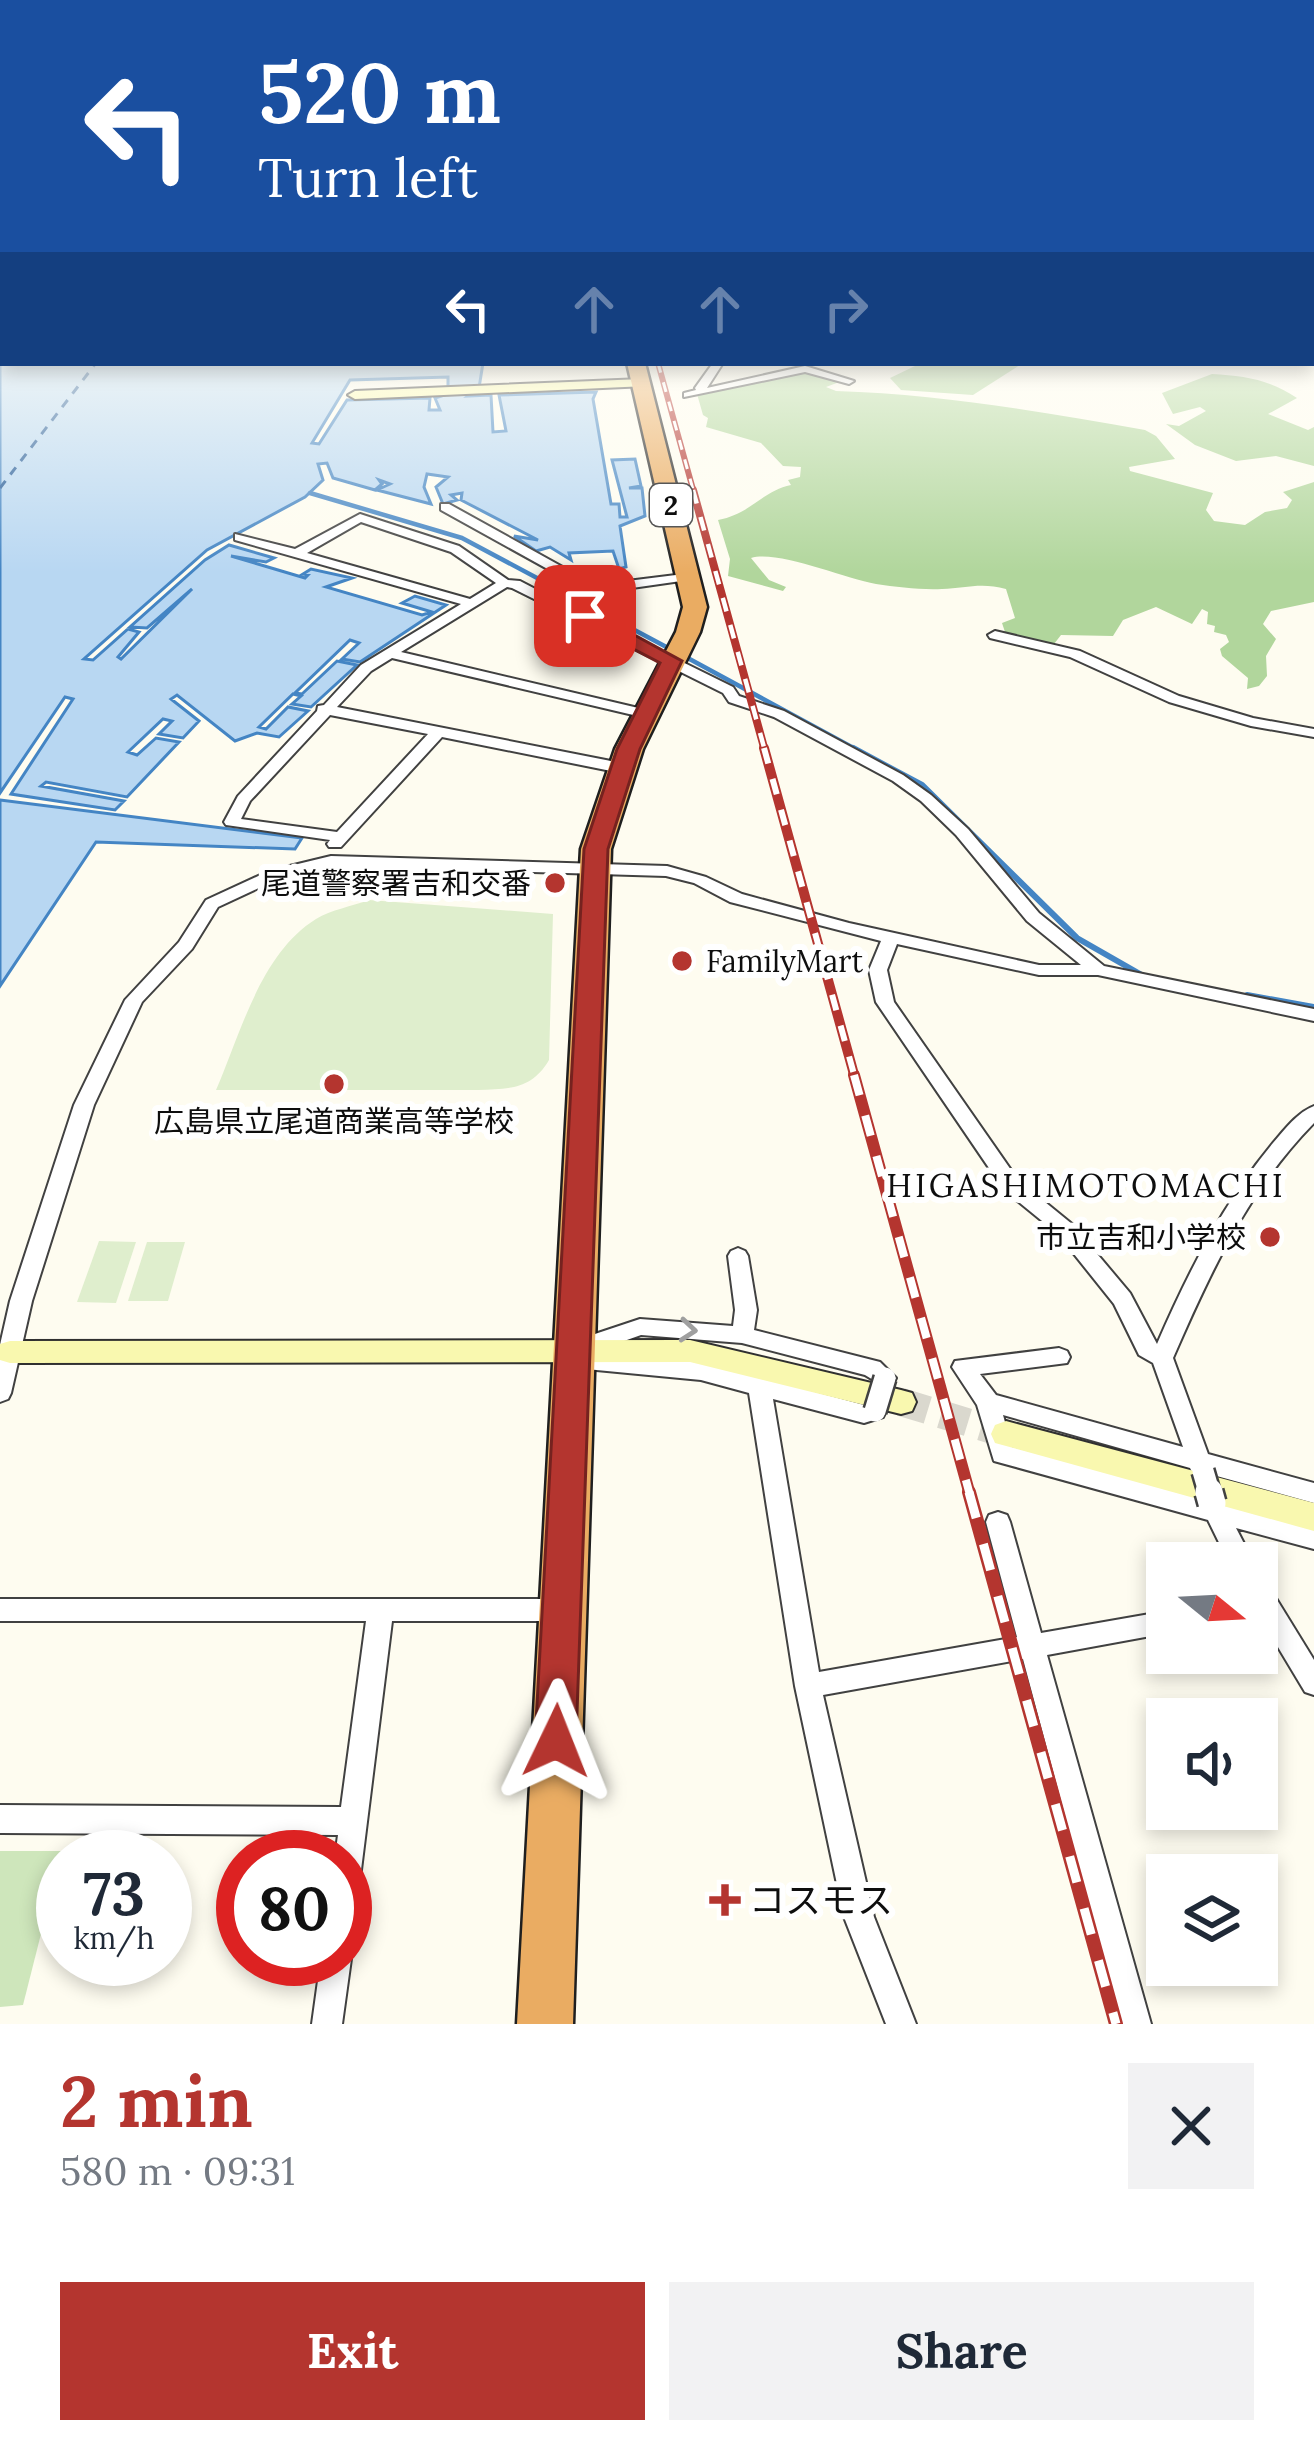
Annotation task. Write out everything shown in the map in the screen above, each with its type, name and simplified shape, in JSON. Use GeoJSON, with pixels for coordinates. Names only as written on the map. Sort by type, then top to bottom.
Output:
{"type":"FeatureCollection","features":[{"type":"Feature","properties":{"kind":"highway","name":"2"},"geometry":{"type":"LineString","coordinates":[[545,2024],[594,870],[601,828],[621,768],[695,608],[642,383]]}},
{"type":"Feature","properties":{"kind":"street"},"geometry":{"type":"LineString","coordinates":[[355,395],[504,383]]}},
{"type":"Feature","properties":{"kind":"street"},"geometry":{"type":"LineString","coordinates":[[703,383],[700,388],[704,390]]}},
{"type":"Feature","properties":{"kind":"street"},"geometry":{"type":"LineString","coordinates":[[688,395],[731,383]]}},
{"type":"Feature","properties":{"kind":"street"},"geometry":{"type":"LineString","coordinates":[[445,507],[586,589]]}},
{"type":"Feature","properties":{"kind":"street"},"geometry":{"type":"LineString","coordinates":[[296,554],[360,518],[455,549],[505,583],[551,595],[676,655],[734,699],[779,714],[912,788],[962,832],[1033,917],[1098,970]]}},
{"type":"Feature","properties":{"kind":"street"},"geometry":{"type":"LineString","coordinates":[[239,537],[471,604]]}},
{"type":"Feature","properties":{"kind":"street"},"geometry":{"type":"LineString","coordinates":[[551,595],[688,576]]}},
{"type":"Feature","properties":{"kind":"street"},"geometry":{"type":"LineString","coordinates":[[340,837],[232,822],[243,799],[323,710],[387,653],[505,583]]}},
{"type":"Feature","properties":{"kind":"street"},"geometry":{"type":"LineString","coordinates":[[994,635],[1075,654],[1174,699],[1251,722],[1314,733]]}},
{"type":"Feature","properties":{"kind":"street"},"geometry":{"type":"LineString","coordinates":[[387,653],[646,714]]}},
{"type":"Feature","properties":{"kind":"street"},"geometry":{"type":"LineString","coordinates":[[323,710],[621,768]]}},
{"type":"Feature","properties":{"kind":"street"},"geometry":{"type":"LineString","coordinates":[[331,860],[340,837],[440,730]]}},
{"type":"Feature","properties":{"kind":"street"},"geometry":{"type":"LineString","coordinates":[[0,1393],[21,1301],[84,1105],[134,1000],[186,945],[212,904],[275,874],[331,860],[667,872],[779,910],[891,938],[1039,970],[1098,970],[1314,1015]]}},
{"type":"Feature","properties":{"kind":"street"},"geometry":{"type":"LineString","coordinates":[[891,938],[878,970],[885,1003],[1011,1185],[1065,1229],[1122,1299],[1147,1349],[1162,1358],[1213,1506],[1231,1542]]}},
{"type":"Feature","properties":{"kind":"street"},"geometry":{"type":"LineString","coordinates":[[1162,1358],[1223,1225],[1287,1136],[1314,1112]]}},
{"type":"Feature","properties":{"kind":"street"},"geometry":{"type":"LineString","coordinates":[[738,1256],[746,1310],[742,1335]]}},
{"type":"Feature","properties":{"kind":"street"},"geometry":{"type":"LineString","coordinates":[[574,1349],[640,1327],[742,1335],[872,1368],[887,1397]]}},
{"type":"Feature","properties":{"kind":"street"},"geometry":{"type":"LineString","coordinates":[[574,1349],[586,1360],[701,1371],[864,1414],[887,1397]]}},
{"type":"Feature","properties":{"kind":"street"},"geometry":{"type":"LineString","coordinates":[[10,1352],[690,1351],[887,1397]]}},
{"type":"Feature","properties":{"kind":"street"},"geometry":{"type":"LineString","coordinates":[[1060,1358],[963,1367],[988,1402],[1002,1454],[1213,1506],[1314,1539]]}},
{"type":"Feature","properties":{"kind":"street"},"geometry":{"type":"LineString","coordinates":[[759,1385],[808,1686],[860,1917],[901,2024]]}},
{"type":"Feature","properties":{"kind":"street"},"geometry":{"type":"LineString","coordinates":[[988,1402],[1202,1467],[1314,1493]]}},
{"type":"Feature","properties":{"kind":"street"},"geometry":{"type":"LineString","coordinates":[[1006,1434],[1314,1517]]}},
{"type":"Feature","properties":{"kind":"street"},"geometry":{"type":"LineString","coordinates":[[998,1522],[1136,2024]]}},
{"type":"Feature","properties":{"kind":"street"},"geometry":{"type":"LineString","coordinates":[[0,1610],[561,1610]]}},
{"type":"Feature","properties":{"kind":"street"},"geometry":{"type":"LineString","coordinates":[[352,1830],[380,1613]]}},
{"type":"Feature","properties":{"kind":"street"},"geometry":{"type":"LineString","coordinates":[[808,1686],[1146,1625]]}},
{"type":"Feature","properties":{"kind":"street"},"geometry":{"type":"LineString","coordinates":[[1278,1628],[1314,1682]]}},
{"type":"Feature","properties":{"kind":"street"},"geometry":{"type":"LineString","coordinates":[[0,1819],[353,1821]]}},
{"type":"Feature","properties":{"kind":"street"},"geometry":{"type":"LineString","coordinates":[[327,2024],[332,1986]]}},
{"type":"Feature","properties":{"kind":"green space"},"geometry":{"type":"Polygon","coordinates":[[[749,383],[835,383],[826,387],[952,400],[1145,430],[1175,459],[1129,467],[1130,471],[1213,493],[1206,510],[1214,521],[1245,525],[1265,512],[1287,508],[1292,500],[1283,492],[1314,482],[1314,602],[1271,611],[1263,624],[1276,639],[1266,656],[1267,676],[1259,686],[1247,689],[1248,678],[1222,656],[1220,649],[1229,642],[1226,635],[1214,632],[1215,626],[1207,624],[1208,612],[1202,609],[1192,624],[1156,607],[1123,620],[1113,636],[1061,635],[1054,644],[1007,638],[1002,623],[1015,618],[1006,589],[997,587],[892,586],[763,557],[751,558],[769,580],[786,587],[783,591],[728,576],[730,559],[718,520],[791,485],[788,480],[800,477],[801,467],[783,466],[761,443],[706,427],[708,418],[697,394],[749,383]]]}},
{"type":"Feature","properties":{"kind":"green space"},"geometry":{"type":"Polygon","coordinates":[[[895,383],[991,383],[973,395],[901,390],[895,383]]]}},
{"type":"Feature","properties":{"kind":"green space"},"geometry":{"type":"Polygon","coordinates":[[[1187,383],[1276,387],[1297,398],[1268,414],[1308,430],[1314,427],[1314,466],[1276,456],[1236,461],[1195,445],[1166,424],[1179,426],[1206,411],[1200,407],[1173,414],[1162,393],[1187,383]]]}},
{"type":"Feature","properties":{"kind":"green space"},"geometry":{"type":"Polygon","coordinates":[[[369,900],[553,914],[549,1060],[542,1070],[528,1082],[500,1089],[216,1090],[254,996],[280,952],[316,919],[369,900]]]}},
{"type":"Feature","properties":{"kind":"green space"},"geometry":{"type":"Polygon","coordinates":[[[99,1241],[136,1242],[116,1303],[77,1302],[99,1241]]]}},
{"type":"Feature","properties":{"kind":"green space"},"geometry":{"type":"Polygon","coordinates":[[[147,1242],[185,1242],[168,1301],[128,1301],[147,1242]]]}},
{"type":"Feature","properties":{"kind":"green space"},"geometry":{"type":"Polygon","coordinates":[[[0,1851],[36,1851],[36,1954],[23,2005],[0,2007],[0,1851]]]}},
{"type":"Feature","properties":{"kind":"water"},"geometry":{"type":"Polygon","coordinates":[[[0,383],[348,383],[312,443],[319,444],[347,400],[430,398],[429,410],[440,410],[435,398],[448,394],[448,383],[480,383],[468,396],[491,395],[493,432],[506,431],[499,395],[596,392],[593,399],[611,504],[619,504],[620,517],[627,517],[612,460],[635,459],[641,486],[629,488],[642,488],[645,516],[620,526],[626,567],[619,569],[613,551],[569,553],[571,560],[550,547],[536,551],[514,536],[538,540],[461,500],[462,493],[451,495],[457,500],[443,504],[436,487],[448,477],[427,474],[424,487],[431,504],[377,490],[390,484],[379,480],[382,484],[375,490],[333,478],[327,463],[318,464],[323,480],[305,497],[207,550],[84,659],[93,660],[128,629],[139,632],[118,657],[121,659],[192,589],[147,628],[130,627],[205,560],[229,545],[274,558],[266,562],[231,556],[305,578],[308,575],[303,574],[311,569],[352,578],[326,587],[422,615],[432,612],[402,603],[415,596],[446,605],[360,662],[342,659],[359,643],[350,640],[295,693],[302,694],[337,661],[357,665],[311,707],[292,704],[301,696],[293,694],[259,727],[266,729],[288,707],[308,711],[279,737],[257,733],[235,741],[177,695],[171,699],[199,721],[183,738],[159,734],[172,721],[163,719],[128,752],[137,755],[156,738],[179,742],[127,797],[46,782],[41,786],[124,801],[115,810],[11,794],[73,699],[65,697],[0,793],[0,383]]]}},
{"type":"Feature","properties":{"kind":"water"},"geometry":{"type":"Polygon","coordinates":[[[0,800],[302,838],[295,849],[96,842],[0,986],[0,800]]]}},
{"type":"Feature","properties":{"kind":"waterway"},"geometry":{"type":"LineString","coordinates":[[310,493],[462,538],[672,650]]}},
{"type":"Feature","properties":{"kind":"waterway"},"geometry":{"type":"LineString","coordinates":[[684,656],[859,751]]}},
{"type":"Feature","properties":{"kind":"waterway"},"geometry":{"type":"LineString","coordinates":[[853,748],[922,785],[1077,938],[1140,974]]}},
{"type":"Feature","properties":{"kind":"waterway"},"geometry":{"type":"LineString","coordinates":[[1247,995],[1314,1007]]}},
{"type":"Feature","properties":{"kind":"ferry route"},"geometry":{"type":"LineString","coordinates":[[0,488],[80,383]]}},
{"type":"Feature","properties":{"kind":"tunnel"},"geometry":{"type":"LineString","coordinates":[[901,1402],[1006,1434]]}},
{"type":"Feature","properties":{"kind":"railway"},"geometry":{"type":"LineString","coordinates":[[664,383],[694,493]]}},
{"type":"Feature","properties":{"kind":"railway"},"geometry":{"type":"LineString","coordinates":[[693,490],[765,751]]}},
{"type":"Feature","properties":{"kind":"railway"},"geometry":{"type":"LineString","coordinates":[[764,748],[855,1078]]}},
{"type":"Feature","properties":{"kind":"railway"},"geometry":{"type":"LineString","coordinates":[[854,1075],[970,1495]]}},
{"type":"Feature","properties":{"kind":"railway"},"geometry":{"type":"LineString","coordinates":[[969,1492],[1116,2024]]}},
{"type":"Feature","properties":{"kind":"place","name":"尾道警察署吉和交番"},"geometry":{"type":"Point","coordinates":[555,883]}},
{"type":"Feature","properties":{"kind":"place","name":"FamilyMart"},"geometry":{"type":"Point","coordinates":[682,961]}},
{"type":"Feature","properties":{"kind":"place","name":"広島県立尾道商業高等学校"},"geometry":{"type":"Point","coordinates":[334,1084]}},
{"type":"Feature","properties":{"kind":"place","name":"市立吉和小学校"},"geometry":{"type":"Point","coordinates":[1270,1237]}},
{"type":"Feature","properties":{"kind":"place","name":"コスモス"},"geometry":{"type":"Point","coordinates":[725,1900]}},
{"type":"Feature","properties":{"kind":"district","name":"HIGASHIMOTOMACHI"},"geometry":{"type":"Point","coordinates":[1086,1185]}},
{"type":"Feature","properties":{"kind":"route"},"geometry":{"type":"LineString","coordinates":[[556,1741],[596,849],[628,749],[672,661],[585,616]]}}]}
